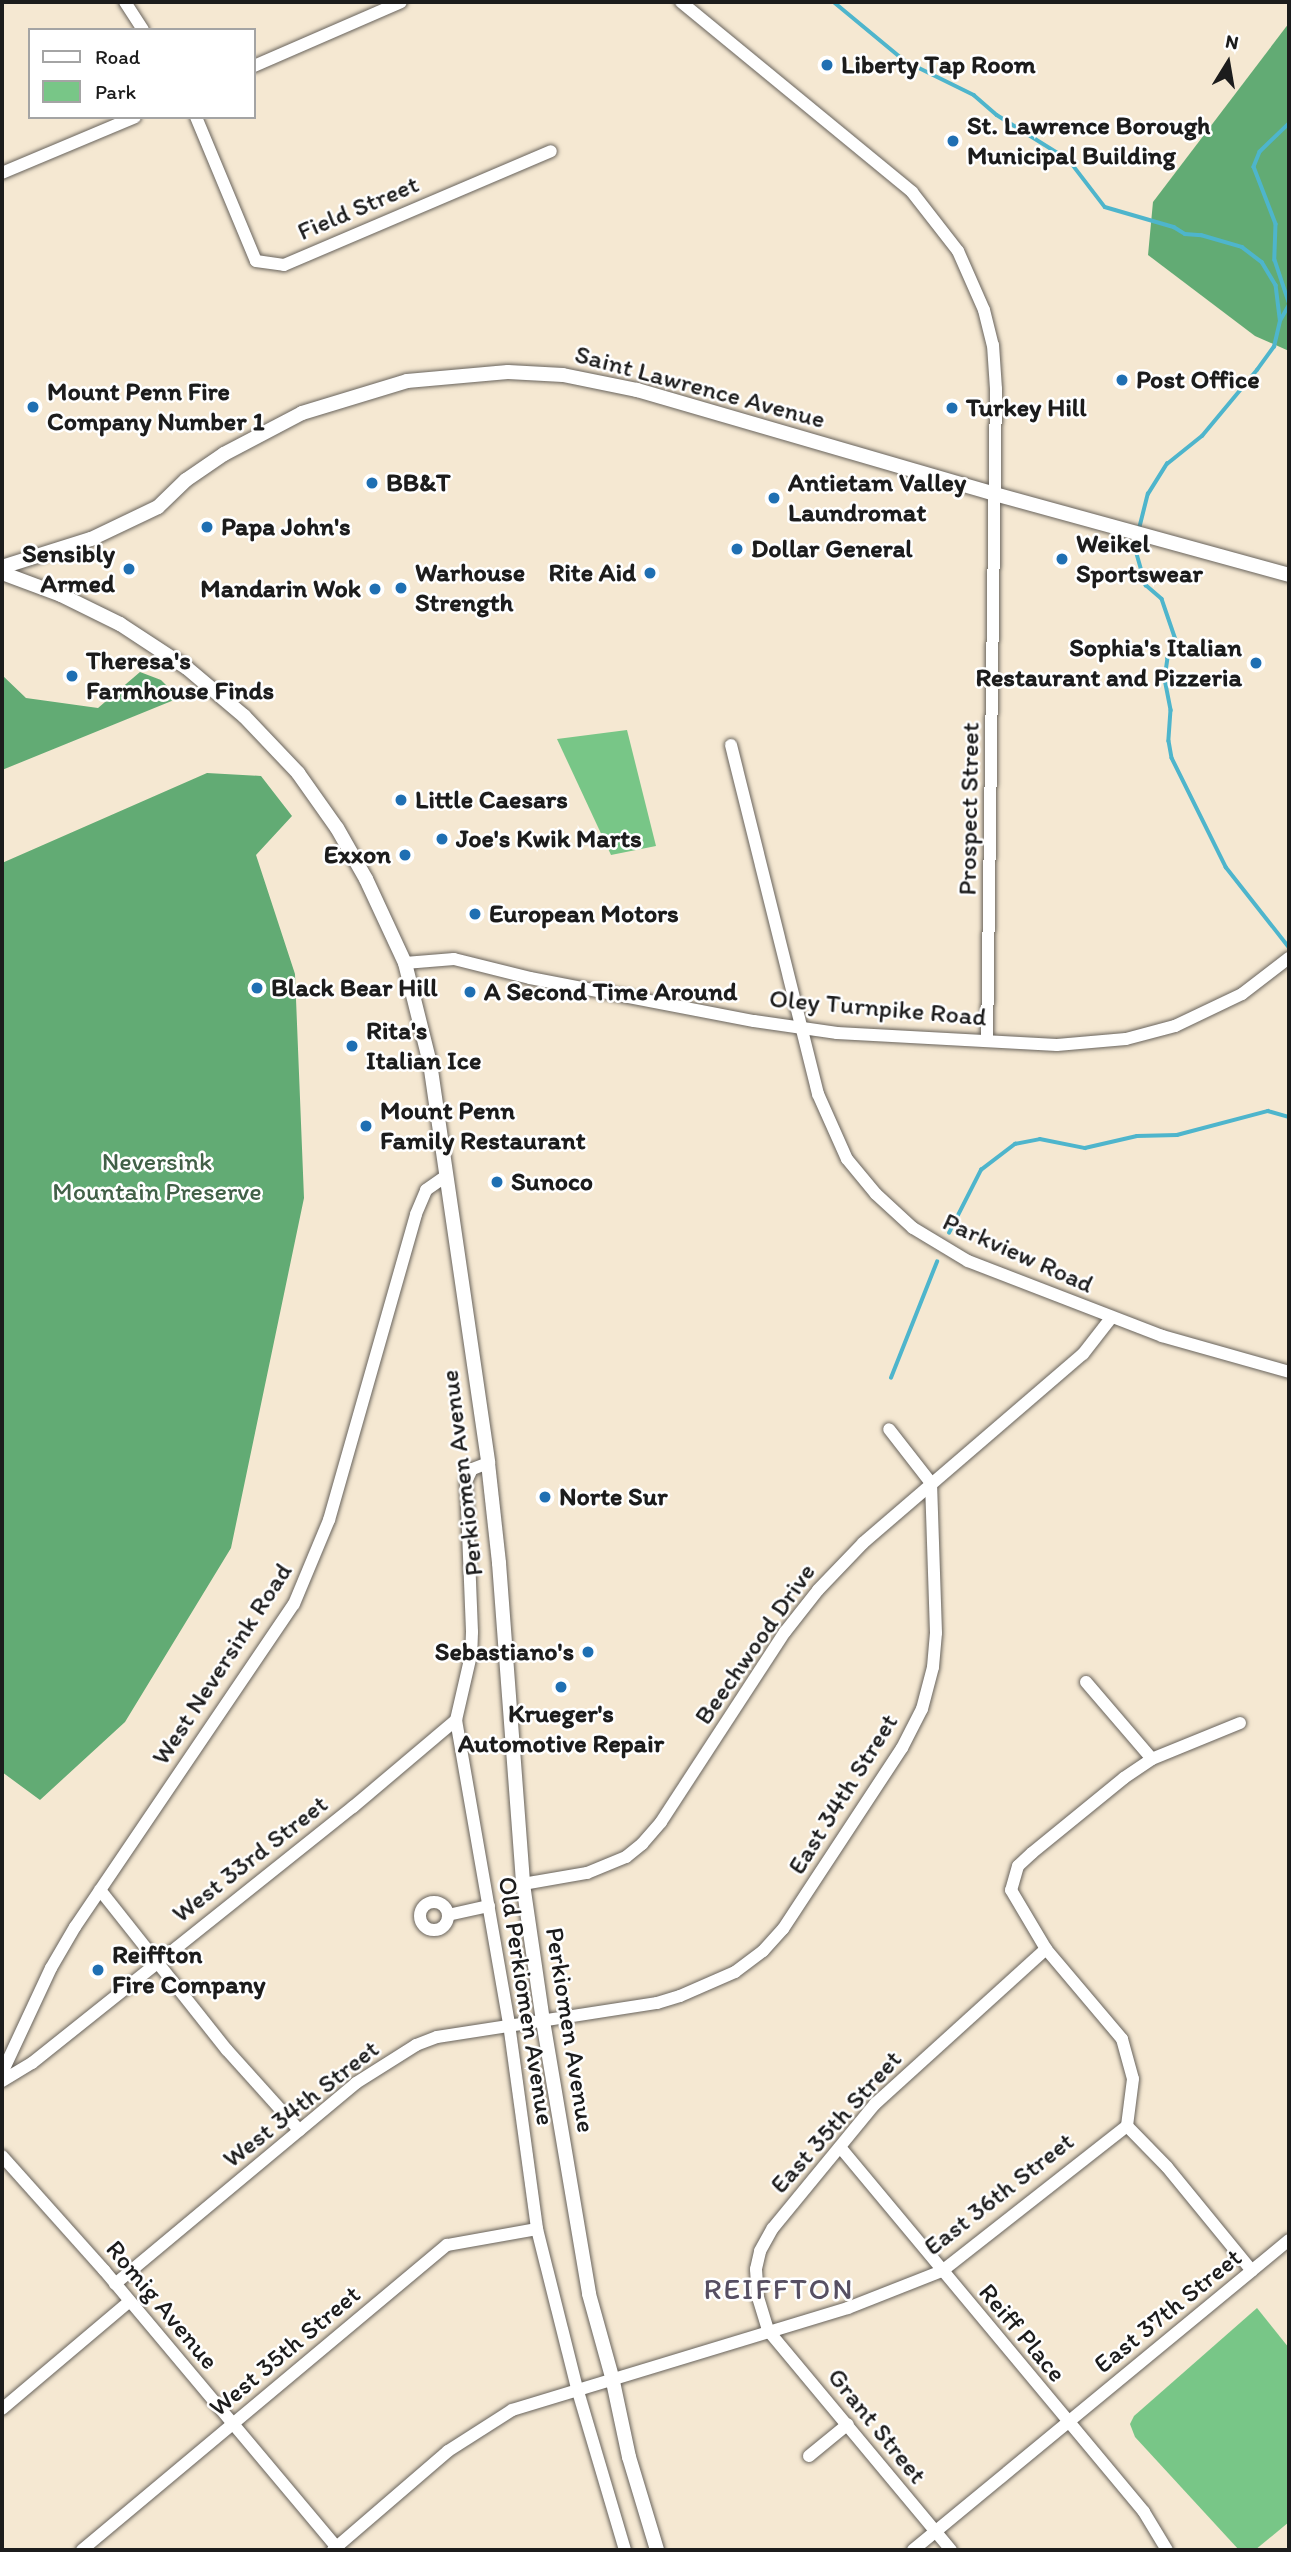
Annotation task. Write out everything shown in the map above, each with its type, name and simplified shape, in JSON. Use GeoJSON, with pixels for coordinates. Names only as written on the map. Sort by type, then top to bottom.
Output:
{"type":"FeatureCollection","features":[{"type":"Feature","properties":{"kind":"main road","name":"Saint Lawrence Avenue"},"geometry":{"type":"LineString","coordinates":[[2,567],[91,539],[158,507],[186,480],[225,454],[302,413],[394,384],[475,373],[550,374],[618,385],[995,494],[1289,575]]}},
{"type":"Feature","properties":{"kind":"main road","name":"Perkiomen Avenue"},"geometry":{"type":"LineString","coordinates":[[2,573],[61,595],[120,624],[187,668],[244,716],[298,773],[337,828],[366,880],[405,963],[430,1063],[488,1463],[499,1563],[523,1884],[543,2021],[589,2294],[612,2377],[629,2457],[657,2550]]}},
{"type":"Feature","properties":{"kind":"street"},"geometry":{"type":"LineString","coordinates":[[125,2],[142,28]]}},
{"type":"Feature","properties":{"kind":"street"},"geometry":{"type":"LineString","coordinates":[[256,65],[401,2]]}},
{"type":"Feature","properties":{"kind":"street","name":"Prospect Street"},"geometry":{"type":"LineString","coordinates":[[681,2],[891,172],[929,212],[958,251],[978,293],[993,345],[996,389],[987,1040]]}},
{"type":"Feature","properties":{"kind":"street"},"geometry":{"type":"LineString","coordinates":[[4,168],[130,119]]}},
{"type":"Feature","properties":{"kind":"street","name":"Field Street"},"geometry":{"type":"LineString","coordinates":[[197,119],[256,261],[284,265],[551,151]]}},
{"type":"Feature","properties":{"kind":"street","name":"Parkview Road"},"geometry":{"type":"LineString","coordinates":[[731,745],[799,1027],[818,1094],[847,1159],[899,1217],[928,1239],[968,1261],[1162,1336],[1289,1372]]}},
{"type":"Feature","properties":{"kind":"street","name":"Oley Turnpike Road"},"geometry":{"type":"LineString","coordinates":[[405,963],[454,959],[530,978],[851,1034],[1057,1045],[1149,1035],[1216,1008],[1263,979],[1289,958]]}},
{"type":"Feature","properties":{"kind":"street","name":"West Neversink Road"},"geometry":{"type":"LineString","coordinates":[[2,2073],[51,1968],[100,1890],[265,1648],[309,1573],[329,1520],[416,1214],[426,1190],[446,1176]]}},
{"type":"Feature","properties":{"kind":"street","name":"Beechwood Drive"},"geometry":{"type":"LineString","coordinates":[[523,1884],[587,1873],[626,1857],[642,1844],[661,1822],[785,1632],[818,1590],[863,1542],[1083,1354],[1111,1318]]}},
{"type":"Feature","properties":{"kind":"street"},"geometry":{"type":"LineString","coordinates":[[889,1429],[931,1483]]}},
{"type":"Feature","properties":{"kind":"street","name":"Old Perkiomen Avenue"},"geometry":{"type":"LineString","coordinates":[[488,1463],[471,1469],[466,1482],[472,1632],[471,1655],[456,1720],[509,2024],[537,2228],[577,2388],[625,2550]]}},
{"type":"Feature","properties":{"kind":"street","name":"East 34th Street"},"geometry":{"type":"LineString","coordinates":[[543,2021],[657,2003],[710,1984],[735,1972],[763,1951],[800,1906],[902,1748],[927,1695],[936,1633],[931,1483]]}},
{"type":"Feature","properties":{"kind":"street"},"geometry":{"type":"LineString","coordinates":[[1086,1682],[1152,1759]]}},
{"type":"Feature","properties":{"kind":"street","name":"West 33rd Street"},"geometry":{"type":"LineString","coordinates":[[2,2081],[32,2063],[353,1807],[456,1720]]}},
{"type":"Feature","properties":{"kind":"street"},"geometry":{"type":"LineString","coordinates":[[1240,1723],[1152,1759],[1113,1786],[1018,1866],[1011,1890],[1046,1949],[1122,2039],[1133,2079],[1127,2126],[1167,2167],[1252,2271]]}},
{"type":"Feature","properties":{"kind":"street"},"geometry":{"type":"LineString","coordinates":[[100,1890],[227,2049],[299,2130]]}},
{"type":"Feature","properties":{"kind":"street"},"geometry":{"type":"LineString","coordinates":[[448,1915],[489,1906]]}},
{"type":"Feature","properties":{"kind":"street","name":"East 35th Street"},"geometry":{"type":"LineString","coordinates":[[768,2330],[756,2283],[760,2251],[773,2228],[903,2076],[1046,1949]]}},
{"type":"Feature","properties":{"kind":"street","name":"West 34th Street"},"geometry":{"type":"LineString","coordinates":[[115,2284],[356,2083],[416,2045],[437,2036],[543,2021]]}},
{"type":"Feature","properties":{"kind":"street","name":"East 36th Street"},"geometry":{"type":"LineString","coordinates":[[336,2549],[448,2451],[489,2422],[512,2410],[612,2377],[848,2308],[942,2271],[1127,2126]]}},
{"type":"Feature","properties":{"kind":"street","name":"Reiff Place"},"geometry":{"type":"LineString","coordinates":[[840,2147],[1144,2512],[1167,2550]]}},
{"type":"Feature","properties":{"kind":"street","name":"Romig Avenue"},"geometry":{"type":"LineString","coordinates":[[2,2156],[130,2301],[336,2549]]}},
{"type":"Feature","properties":{"kind":"street","name":"West 35th Street"},"geometry":{"type":"LineString","coordinates":[[82,2550],[447,2245],[537,2228]]}},
{"type":"Feature","properties":{"kind":"street","name":"East 37th Street"},"geometry":{"type":"LineString","coordinates":[[913,2550],[1289,2240]]}},
{"type":"Feature","properties":{"kind":"street"},"geometry":{"type":"LineString","coordinates":[[2,2409],[130,2301]]}},
{"type":"Feature","properties":{"kind":"street","name":"Grant Street"},"geometry":{"type":"LineString","coordinates":[[768,2330],[951,2550]]}},
{"type":"Feature","properties":{"kind":"street"},"geometry":{"type":"LineString","coordinates":[[809,2456],[848,2424]]}},
{"type":"Feature","properties":{"kind":"green space"},"geometry":{"type":"Polygon","coordinates":[[[1289,23],[1289,351],[1255,336],[1148,255],[1153,202],[1289,23]]]}},
{"type":"Feature","properties":{"kind":"green space"},"geometry":{"type":"Polygon","coordinates":[[[140,672],[161,680],[179,698],[2,770],[2,675],[26,698],[98,708],[140,672]]]}},
{"type":"Feature","properties":{"kind":"green space"},"geometry":{"type":"Polygon","coordinates":[[[627,730],[656,846],[611,855],[557,739],[627,730]]]}},
{"type":"Feature","properties":{"kind":"green space","name":"Neversink Mountain Preserve"},"geometry":{"type":"Polygon","coordinates":[[[207,773],[261,776],[292,816],[256,855],[295,974],[304,1198],[231,1548],[125,1722],[40,1800],[2,1772],[2,863],[207,773]]]}},
{"type":"Feature","properties":{"kind":"green space"},"geometry":{"type":"Polygon","coordinates":[[[1257,2308],[1289,2348],[1289,2522],[1255,2550],[1239,2550],[1135,2437],[1130,2424],[1134,2416],[1257,2308]]]}},
{"type":"Feature","properties":{"kind":"waterway"},"geometry":{"type":"LineString","coordinates":[[834,2],[905,61],[974,95],[997,115],[1069,160],[1105,207],[1174,227],[1185,234],[1201,235],[1242,247],[1262,262],[1276,285],[1280,320]]}},
{"type":"Feature","properties":{"kind":"waterway"},"geometry":{"type":"LineString","coordinates":[[1289,124],[1260,152],[1254,167],[1276,224],[1275,260],[1289,302]]}},
{"type":"Feature","properties":{"kind":"waterway"},"geometry":{"type":"LineString","coordinates":[[1139,529],[1148,494],[1167,464],[1202,436],[1257,370],[1274,347],[1280,321],[1289,305]]}},
{"type":"Feature","properties":{"kind":"waterway"},"geometry":{"type":"LineString","coordinates":[[1136,536],[1135,547],[1146,585],[1162,599],[1176,640],[1168,658],[1165,679],[1171,710],[1169,741],[1172,758],[1226,867],[1289,947]]}},
{"type":"Feature","properties":{"kind":"waterway"},"geometry":{"type":"LineString","coordinates":[[949,1233],[981,1170],[1015,1144],[1040,1139],[1085,1148],[1137,1136],[1177,1135],[1268,1111],[1289,1117]]}},
{"type":"Feature","properties":{"kind":"waterway"},"geometry":{"type":"LineString","coordinates":[[891,1378],[937,1262]]}},
{"type":"Feature","properties":{"kind":"place","name":"Liberty Tap Room"},"geometry":{"type":"Point","coordinates":[827,65]}},
{"type":"Feature","properties":{"kind":"place","name":"St. Lawrence Borough Municipal Building"},"geometry":{"type":"Point","coordinates":[953,141]}},
{"type":"Feature","properties":{"kind":"place","name":"Post Office"},"geometry":{"type":"Point","coordinates":[1122,380]}},
{"type":"Feature","properties":{"kind":"place","name":"Mount Penn Fire Company Number 1"},"geometry":{"type":"Point","coordinates":[33,407]}},
{"type":"Feature","properties":{"kind":"place","name":"Turkey Hill"},"geometry":{"type":"Point","coordinates":[952,408]}},
{"type":"Feature","properties":{"kind":"place","name":"BB&T"},"geometry":{"type":"Point","coordinates":[372,483]}},
{"type":"Feature","properties":{"kind":"place","name":"Antietam Valley Laundromat"},"geometry":{"type":"Point","coordinates":[774,498]}},
{"type":"Feature","properties":{"kind":"place","name":"Papa John's"},"geometry":{"type":"Point","coordinates":[207,527]}},
{"type":"Feature","properties":{"kind":"place","name":"Dollar General"},"geometry":{"type":"Point","coordinates":[737,549]}},
{"type":"Feature","properties":{"kind":"place","name":"Weikel Sportswear"},"geometry":{"type":"Point","coordinates":[1062,559]}},
{"type":"Feature","properties":{"kind":"place","name":"Sensibly Armed"},"geometry":{"type":"Point","coordinates":[129,569]}},
{"type":"Feature","properties":{"kind":"place","name":"Rite Aid"},"geometry":{"type":"Point","coordinates":[650,573]}},
{"type":"Feature","properties":{"kind":"place","name":"Warhouse Strength"},"geometry":{"type":"Point","coordinates":[401,588]}},
{"type":"Feature","properties":{"kind":"place","name":"Mandarin Wok"},"geometry":{"type":"Point","coordinates":[375,589]}},
{"type":"Feature","properties":{"kind":"place","name":"Sophia's Italian Restaurant and Pizzeria"},"geometry":{"type":"Point","coordinates":[1256,663]}},
{"type":"Feature","properties":{"kind":"place","name":"Theresa's Farmhouse Finds"},"geometry":{"type":"Point","coordinates":[72,676]}},
{"type":"Feature","properties":{"kind":"place","name":"Little Caesars"},"geometry":{"type":"Point","coordinates":[401,800]}},
{"type":"Feature","properties":{"kind":"place","name":"Joe's Kwik Marts"},"geometry":{"type":"Point","coordinates":[442,839]}},
{"type":"Feature","properties":{"kind":"place","name":"Exxon"},"geometry":{"type":"Point","coordinates":[405,855]}},
{"type":"Feature","properties":{"kind":"place","name":"European Motors"},"geometry":{"type":"Point","coordinates":[475,914]}},
{"type":"Feature","properties":{"kind":"place","name":"Black Bear Hill"},"geometry":{"type":"Point","coordinates":[257,988]}},
{"type":"Feature","properties":{"kind":"place","name":"A Second Time Around"},"geometry":{"type":"Point","coordinates":[470,992]}},
{"type":"Feature","properties":{"kind":"place","name":"Rita's Italian Ice"},"geometry":{"type":"Point","coordinates":[352,1046]}},
{"type":"Feature","properties":{"kind":"place","name":"Mount Penn Family Restaurant"},"geometry":{"type":"Point","coordinates":[366,1126]}},
{"type":"Feature","properties":{"kind":"place","name":"Sunoco"},"geometry":{"type":"Point","coordinates":[497,1182]}},
{"type":"Feature","properties":{"kind":"place","name":"Norte Sur"},"geometry":{"type":"Point","coordinates":[545,1497]}},
{"type":"Feature","properties":{"kind":"place","name":"Sebastiano's"},"geometry":{"type":"Point","coordinates":[588,1652]}},
{"type":"Feature","properties":{"kind":"place","name":"Krueger's Automotive Repair"},"geometry":{"type":"Point","coordinates":[561,1687]}},
{"type":"Feature","properties":{"kind":"place","name":"Reiffton Fire Company"},"geometry":{"type":"Point","coordinates":[98,1970]}},
{"type":"Feature","properties":{"kind":"district","name":"REIFFTON"},"geometry":{"type":"Point","coordinates":[779,2289]}}]}
